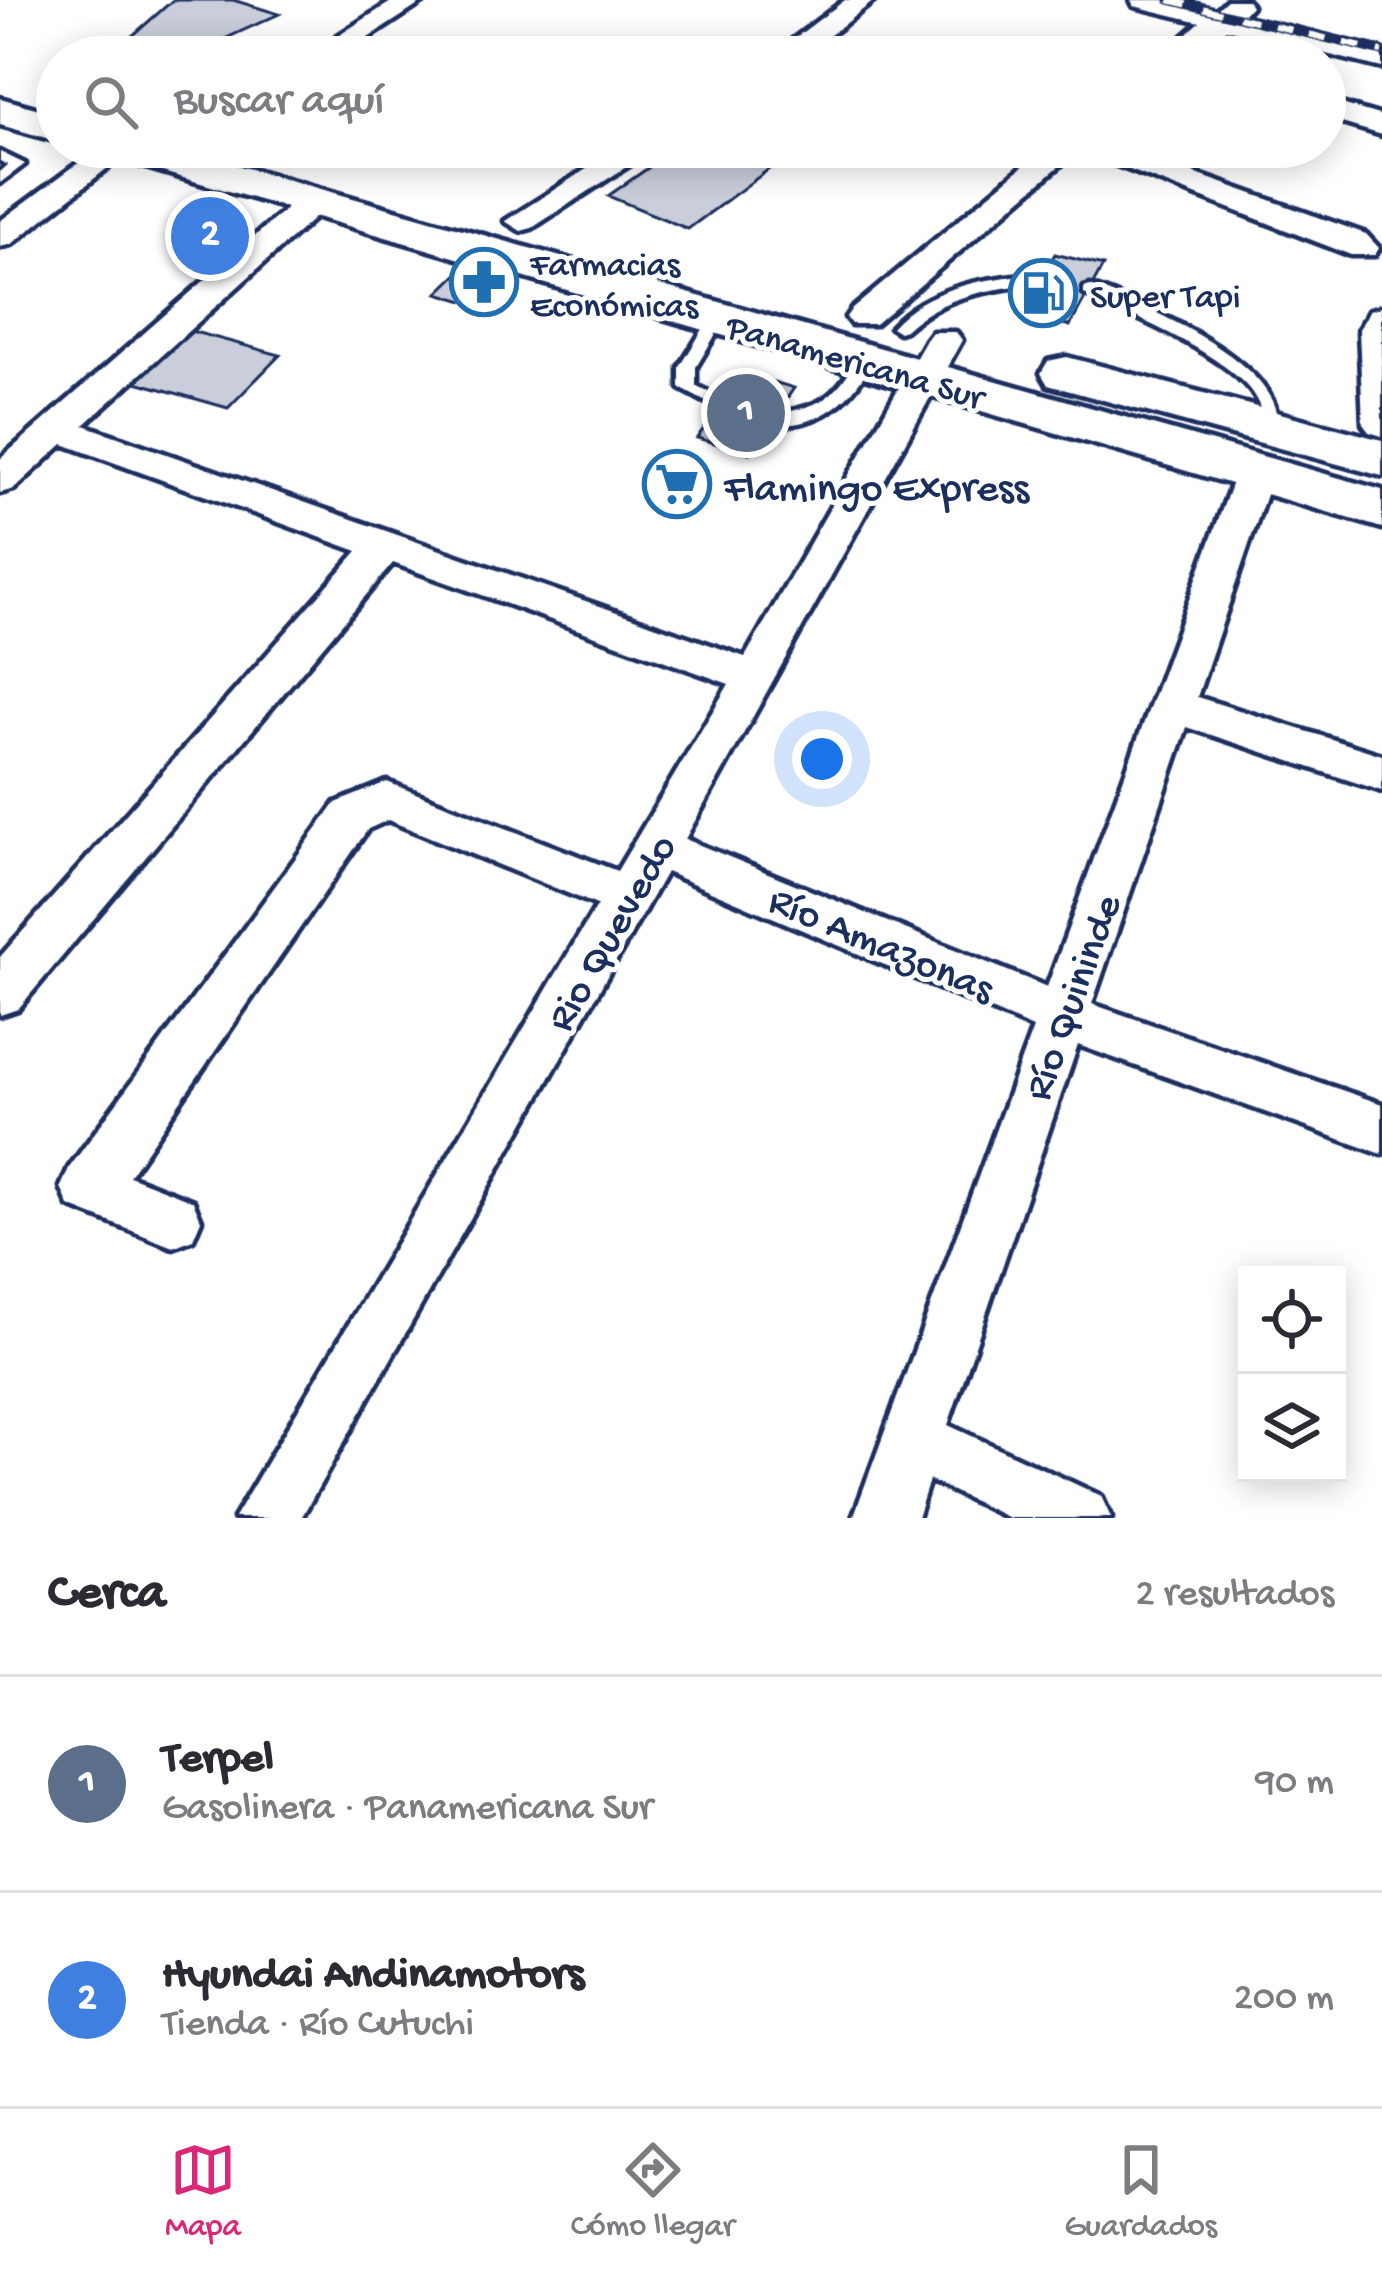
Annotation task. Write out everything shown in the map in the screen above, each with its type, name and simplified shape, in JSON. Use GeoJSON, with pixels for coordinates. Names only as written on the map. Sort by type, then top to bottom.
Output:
{"type":"FeatureCollection","features":[{"type":"Feature","properties":{"kind":"highway"},"geometry":{"type":"LineString","coordinates":[[0,74],[36,84]]}},
{"type":"Feature","properties":{"kind":"highway"},"geometry":{"type":"LineString","coordinates":[[0,111],[36,122]]}},
{"type":"Feature","properties":{"kind":"highway","name":"Panamericana Sur"},"geometry":{"type":"LineString","coordinates":[[194,168],[717,319],[899,345]]}},
{"type":"Feature","properties":{"kind":"highway","name":"Panamericana Sur"},"geometry":{"type":"LineString","coordinates":[[334,168],[520,221],[899,345],[1262,451],[1382,509]]}},
{"type":"Feature","properties":{"kind":"highway","name":"Panamericana Sur"},"geometry":{"type":"LineString","coordinates":[[1262,451],[1382,458]]}},
{"type":"Feature","properties":{"kind":"street"},"geometry":{"type":"LineString","coordinates":[[354,36],[413,0]]}},
{"type":"Feature","properties":{"kind":"street"},"geometry":{"type":"LineString","coordinates":[[813,36],[862,0]]}},
{"type":"Feature","properties":{"kind":"street"},"geometry":{"type":"LineString","coordinates":[[1144,0],[1236,5],[1382,32]]}},
{"type":"Feature","properties":{"kind":"street"},"geometry":{"type":"LineString","coordinates":[[1199,36],[1236,5]]}},
{"type":"Feature","properties":{"kind":"street"},"geometry":{"type":"LineString","coordinates":[[1236,5],[1320,36]]}},
{"type":"Feature","properties":{"kind":"street"},"geometry":{"type":"LineString","coordinates":[[1346,46],[1382,59]]}},
{"type":"Feature","properties":{"kind":"street"},"geometry":{"type":"LineString","coordinates":[[1346,115],[1382,126]]}},
{"type":"Feature","properties":{"kind":"street"},"geometry":{"type":"LineString","coordinates":[[0,237],[93,168]]}},
{"type":"Feature","properties":{"kind":"street"},"geometry":{"type":"LineString","coordinates":[[520,221],[607,168]]}},
{"type":"Feature","properties":{"kind":"street"},"geometry":{"type":"LineString","coordinates":[[899,345],[1047,168]]}},
{"type":"Feature","properties":{"kind":"street"},"geometry":{"type":"LineString","coordinates":[[1150,168],[1363,248]]}},
{"type":"Feature","properties":{"kind":"street"},"geometry":{"type":"LineString","coordinates":[[0,480],[313,202]]}},
{"type":"Feature","properties":{"kind":"street"},"geometry":{"type":"LineString","coordinates":[[1382,316],[1376,329],[1382,424]]}},
{"type":"Feature","properties":{"kind":"street","name":"Rio Quevedo"},"geometry":{"type":"LineString","coordinates":[[266,1518],[755,676],[899,345]]}},
{"type":"Feature","properties":{"kind":"street"},"geometry":{"type":"LineString","coordinates":[[57,429],[755,676]]}},
{"type":"Feature","properties":{"kind":"street","name":"Río Quininde"},"geometry":{"type":"LineString","coordinates":[[885,1518],[1262,451]]}},
{"type":"Feature","properties":{"kind":"street"},"geometry":{"type":"LineString","coordinates":[[0,993],[385,545]]}},
{"type":"Feature","properties":{"kind":"street"},"geometry":{"type":"LineString","coordinates":[[1175,707],[1382,772]]}},
{"type":"Feature","properties":{"kind":"street"},"geometry":{"type":"LineString","coordinates":[[173,1220],[89,1187],[352,816],[387,800],[628,896]]}},
{"type":"Feature","properties":{"kind":"street","name":"Río Amazonas"},"geometry":{"type":"LineString","coordinates":[[656,847],[1060,1016],[1382,1129]]}},
{"type":"Feature","properties":{"kind":"street"},"geometry":{"type":"LineString","coordinates":[[911,1440],[1078,1518]]}},
{"type":"Feature","properties":{"kind":"lane"},"geometry":{"type":"LineString","coordinates":[[0,156],[18,164],[0,179]]}},
{"type":"Feature","properties":{"kind":"lane"},"geometry":{"type":"LineString","coordinates":[[772,420],[811,417],[837,401],[899,345],[913,312],[972,284],[1040,278]]}},
{"type":"Feature","properties":{"kind":"lane"},"geometry":{"type":"LineString","coordinates":[[1090,290],[1214,351],[1265,393],[1274,412],[1262,451]]}},
{"type":"Feature","properties":{"kind":"lane"},"geometry":{"type":"LineString","coordinates":[[717,319],[688,368],[688,388],[721,405]]}},
{"type":"Feature","properties":{"kind":"building"},"geometry":{"type":"Polygon","coordinates":[[[173,0],[233,0],[279,14],[231,36],[132,36],[173,0]]]}},
{"type":"Feature","properties":{"kind":"building"},"geometry":{"type":"Polygon","coordinates":[[[648,168],[771,168],[688,229],[608,196],[648,168]]]}},
{"type":"Feature","properties":{"kind":"building"},"geometry":{"type":"Polygon","coordinates":[[[1055,254],[1103,266],[1070,326],[1020,312],[1055,254]]]}},
{"type":"Feature","properties":{"kind":"building"},"geometry":{"type":"Polygon","coordinates":[[[470,262],[519,277],[487,308],[438,293],[470,262]]]}},
{"type":"Feature","properties":{"kind":"building"},"geometry":{"type":"Polygon","coordinates":[[[187,330],[280,355],[228,408],[133,381],[187,330]]]}},
{"type":"Feature","properties":{"kind":"building"},"geometry":{"type":"Polygon","coordinates":[[[744,373],[794,388],[749,453],[697,438],[744,373]]]}},
{"type":"Feature","properties":{"kind":"railway"},"geometry":{"type":"LineString","coordinates":[[1169,0],[1316,36]]}},
{"type":"Feature","properties":{"kind":"railway"},"geometry":{"type":"LineString","coordinates":[[1346,43],[1382,52]]}},
{"type":"Feature","properties":{"kind":"place","name":"Hyundai Andinamotors"},"geometry":{"type":"Point","coordinates":[210,236]}},
{"type":"Feature","properties":{"kind":"place","name":"Farmacias Económicas"},"geometry":{"type":"Point","coordinates":[484,282]}},
{"type":"Feature","properties":{"kind":"place","name":"Super Tapi"},"geometry":{"type":"Point","coordinates":[1043,293]}},
{"type":"Feature","properties":{"kind":"place","name":"Terpel"},"geometry":{"type":"Point","coordinates":[746,413]}},
{"type":"Feature","properties":{"kind":"place","name":"Flamingo Express"},"geometry":{"type":"Point","coordinates":[677,484]}}]}
